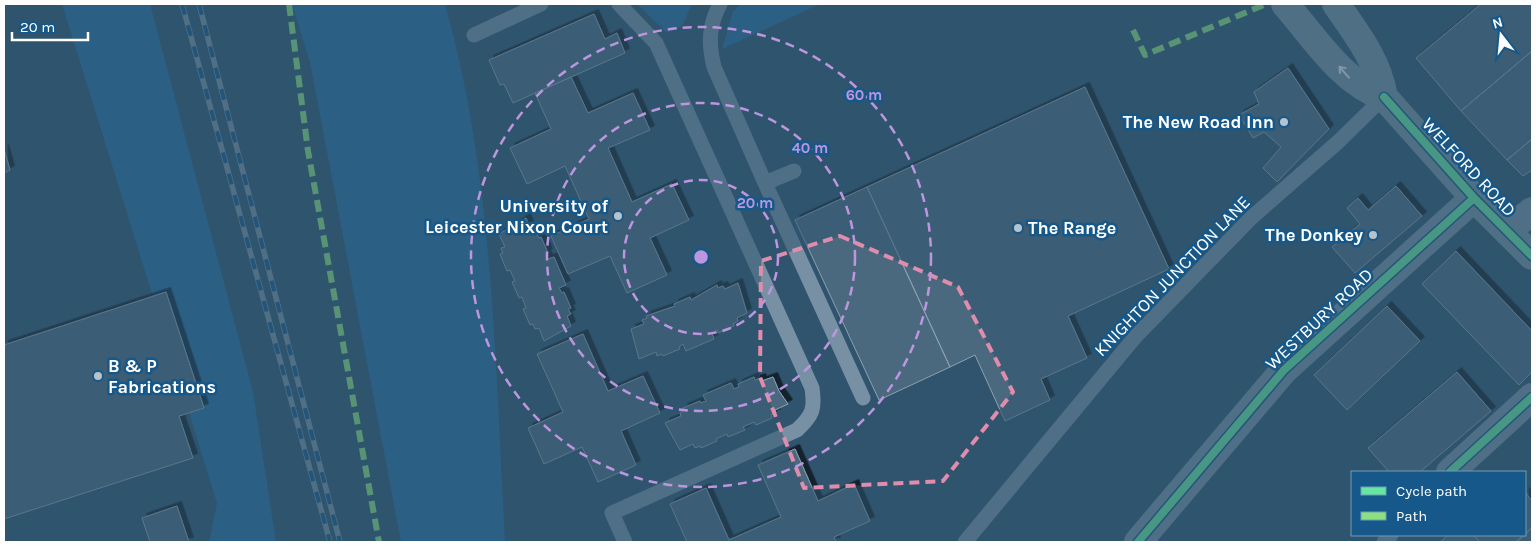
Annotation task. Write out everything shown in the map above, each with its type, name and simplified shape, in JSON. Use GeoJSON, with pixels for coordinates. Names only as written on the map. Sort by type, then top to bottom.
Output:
{"type":"FeatureCollection","features":[{"type":"Feature","properties":{"kind":"main road","name":"WELFORD ROAD"},"geometry":{"type":"LineString","coordinates":[[1285,4],[1350,79],[1367,91],[1384,97],[1474,198],[1532,256]]}},
{"type":"Feature","properties":{"kind":"main road","name":"WELFORD ROAD"},"geometry":{"type":"LineString","coordinates":[[1336,4],[1370,53],[1382,80],[1384,97]]}},
{"type":"Feature","properties":{"kind":"street","name":"WESTBURY ROAD"},"geometry":{"type":"LineString","coordinates":[[1138,542],[1284,370],[1474,198]]}},
{"type":"Feature","properties":{"kind":"street"},"geometry":{"type":"LineString","coordinates":[[1507,231],[1532,211]]}},
{"type":"Feature","properties":{"kind":"street"},"geometry":{"type":"LineString","coordinates":[[1451,471],[1532,397]]}},
{"type":"Feature","properties":{"kind":"lane"},"geometry":{"type":"LineString","coordinates":[[474,36],[541,4]]}},
{"type":"Feature","properties":{"kind":"lane"},"geometry":{"type":"LineString","coordinates":[[619,4],[656,43],[812,388],[814,402],[810,418],[797,430],[612,513],[625,542]]}},
{"type":"Feature","properties":{"kind":"lane"},"geometry":{"type":"LineString","coordinates":[[720,4],[710,32],[710,50],[714,66],[863,398]]}},
{"type":"Feature","properties":{"kind":"lane","name":"KNIGHTON JUNCTION LANE"},"geometry":{"type":"LineString","coordinates":[[965,542],[1136,336],[1251,218],[1338,142],[1384,97]]}},
{"type":"Feature","properties":{"kind":"lane"},"geometry":{"type":"LineString","coordinates":[[765,183],[794,171]]}},
{"type":"Feature","properties":{"kind":"highlighted area"},"geometry":{"type":"Polygon","coordinates":[[[840,236],[958,287],[1013,392],[943,481],[804,488],[760,377],[761,261],[840,236]]]}},
{"type":"Feature","properties":{"kind":"shaded area"},"geometry":{"type":"Polygon","coordinates":[[[62,4],[150,4],[253,392],[276,542],[209,542],[217,503],[62,4]]]}},
{"type":"Feature","properties":{"kind":"shaded area"},"geometry":{"type":"Polygon","coordinates":[[[292,4],[445,4],[474,136],[483,203],[495,339],[505,542],[401,542],[310,62],[292,4]]]}},
{"type":"Feature","properties":{"kind":"shaded area"},"geometry":{"type":"Polygon","coordinates":[[[637,4],[692,4],[682,26],[667,33],[637,4]]]}},
{"type":"Feature","properties":{"kind":"shaded area"},"geometry":{"type":"Polygon","coordinates":[[[741,4],[820,4],[722,49],[733,11],[741,4]]]}},
{"type":"Feature","properties":{"kind":"building"},"geometry":{"type":"Polygon","coordinates":[[[1481,4],[1532,4],[1532,51],[1461,111],[1416,58],[1481,4]]]}},
{"type":"Feature","properties":{"kind":"building"},"geometry":{"type":"Polygon","coordinates":[[[594,14],[605,39],[617,33],[625,53],[513,103],[504,84],[500,85],[489,60],[594,14]]]}},
{"type":"Feature","properties":{"kind":"building"},"geometry":{"type":"Polygon","coordinates":[[[1532,51],[1532,139],[1507,160],[1461,111],[1532,51]]]}},
{"type":"Feature","properties":{"kind":"building","name":"The New Road Inn"},"geometry":{"type":"Polygon","coordinates":[[[1288,68],[1329,129],[1277,182],[1263,168],[1281,147],[1264,132],[1253,138],[1239,115],[1259,104],[1254,92],[1288,68]]]}},
{"type":"Feature","properties":{"kind":"building"},"geometry":{"type":"Polygon","coordinates":[[[571,77],[588,113],[633,93],[650,130],[608,148],[632,202],[672,184],[689,220],[650,238],[667,275],[627,293],[610,256],[568,274],[551,236],[589,219],[565,166],[527,184],[510,148],[551,129],[535,93],[571,77]]]}},
{"type":"Feature","properties":{"kind":"building","name":"The Range"},"geometry":{"type":"Polygon","coordinates":[[[1085,87],[1169,269],[1068,316],[1087,358],[1041,379],[1050,400],[1005,421],[975,355],[950,367],[867,187],[1085,87]]]}},
{"type":"Feature","properties":{"kind":"building"},"geometry":{"type":"Polygon","coordinates":[[[1532,139],[1532,170],[1523,176],[1507,160],[1532,139]]]}},
{"type":"Feature","properties":{"kind":"building"},"geometry":{"type":"Polygon","coordinates":[[[4,149],[10,170],[4,173],[4,149]]]}},
{"type":"Feature","properties":{"kind":"building","name":"The Donkey"},"geometry":{"type":"Polygon","coordinates":[[[1396,186],[1422,216],[1355,273],[1332,247],[1360,224],[1347,208],[1358,198],[1368,210],[1396,186]]]}},
{"type":"Feature","properties":{"kind":"building"},"geometry":{"type":"Polygon","coordinates":[[[867,187],[950,367],[879,400],[795,220],[867,187]]]}},
{"type":"Feature","properties":{"kind":"building"},"geometry":{"type":"Polygon","coordinates":[[[526,218],[533,235],[536,233],[539,238],[541,237],[548,253],[546,255],[548,259],[554,257],[566,285],[559,288],[562,293],[564,292],[571,308],[568,309],[571,314],[567,316],[571,326],[544,341],[539,328],[535,329],[533,324],[530,325],[523,309],[526,308],[522,297],[519,298],[512,282],[515,281],[510,270],[507,271],[500,254],[503,253],[501,248],[505,247],[499,234],[526,218]]]}},
{"type":"Feature","properties":{"kind":"building"},"geometry":{"type":"Polygon","coordinates":[[[1456,251],[1532,331],[1532,372],[1519,385],[1422,284],[1456,251]]]}},
{"type":"Feature","properties":{"kind":"building"},"geometry":{"type":"Polygon","coordinates":[[[738,283],[747,313],[737,318],[738,321],[733,324],[734,326],[718,333],[717,330],[712,333],[714,339],[686,351],[683,344],[679,347],[680,349],[663,356],[662,354],[657,356],[656,352],[639,359],[631,329],[644,324],[642,320],[647,318],[646,316],[675,306],[674,304],[690,297],[691,300],[717,285],[718,288],[723,286],[725,289],[738,283]]]}},
{"type":"Feature","properties":{"kind":"building","name":"B & P Fabrications"},"geometry":{"type":"Polygon","coordinates":[[[166,292],[204,408],[179,416],[193,458],[4,519],[4,345],[166,292]]]}},
{"type":"Feature","properties":{"kind":"building"},"geometry":{"type":"Polygon","coordinates":[[[1387,306],[1420,341],[1347,410],[1314,375],[1387,306]]]}},
{"type":"Feature","properties":{"kind":"building"},"geometry":{"type":"Polygon","coordinates":[[[583,334],[608,391],[643,376],[660,413],[621,431],[636,465],[598,482],[582,447],[544,464],[528,428],[563,412],[537,354],[583,334]]]}},
{"type":"Feature","properties":{"kind":"building"},"geometry":{"type":"Polygon","coordinates":[[[1457,372],[1491,411],[1421,471],[1388,471],[1368,448],[1457,372]]]}},
{"type":"Feature","properties":{"kind":"building"},"geometry":{"type":"Polygon","coordinates":[[[754,377],[755,380],[761,378],[762,381],[773,377],[779,391],[788,404],[775,410],[776,413],[771,415],[772,418],[756,425],[754,422],[743,427],[745,430],[728,437],[727,434],[701,448],[700,446],[695,448],[693,444],[680,450],[665,423],[681,416],[680,413],[684,410],[683,408],[700,401],[701,403],[706,401],[703,395],[731,383],[734,389],[739,387],[738,384],[754,377]]]}},
{"type":"Feature","properties":{"kind":"building"},"geometry":{"type":"Polygon","coordinates":[[[795,449],[818,501],[854,484],[870,521],[834,537],[836,542],[687,542],[670,504],[706,488],[729,540],[781,517],[758,465],[795,449]]]}},
{"type":"Feature","properties":{"kind":"building"},"geometry":{"type":"Polygon","coordinates":[[[1526,493],[1532,501],[1532,527],[1526,533],[1526,493]]]}},
{"type":"Feature","properties":{"kind":"building"},"geometry":{"type":"Polygon","coordinates":[[[177,506],[189,542],[150,542],[142,518],[177,506]]]}},
{"type":"Feature","properties":{"kind":"building"},"geometry":{"type":"Polygon","coordinates":[[[1532,527],[1532,542],[1516,542],[1526,536],[1532,527]]]}},
{"type":"Feature","properties":{"kind":"building"},"geometry":{"type":"Polygon","coordinates":[[[1447,536],[1474,536],[1480,542],[1440,542],[1447,536]]]}},
{"type":"Feature","properties":{"kind":"building"},"geometry":{"type":"Polygon","coordinates":[[[1474,536],[1523,536],[1515,542],[1480,542],[1474,536]]]}},
{"type":"Feature","properties":{"kind":"railway"},"geometry":{"type":"LineString","coordinates":[[182,4],[330,542]]}},
{"type":"Feature","properties":{"kind":"railway"},"geometry":{"type":"LineString","coordinates":[[199,4],[340,542]]}},
{"type":"Feature","properties":{"kind":"marked path"},"geometry":{"type":"LineString","coordinates":[[289,4],[308,151],[379,542]]}},
{"type":"Feature","properties":{"kind":"marked path"},"geometry":{"type":"LineString","coordinates":[[1133,30],[1145,55],[1266,4]]}},
{"type":"Feature","properties":{"kind":"cycle path"},"geometry":{"type":"LineString","coordinates":[[1384,97],[1474,198],[1532,256]]}},
{"type":"Feature","properties":{"kind":"cycle path"},"geometry":{"type":"LineString","coordinates":[[1138,542],[1284,370],[1474,198]]}},
{"type":"Feature","properties":{"kind":"cycle path"},"geometry":{"type":"LineString","coordinates":[[1451,471],[1532,397]]}},
{"type":"Feature","properties":{"kind":"place","name":"The New Road Inn"},"geometry":{"type":"Point","coordinates":[1284,122]}},
{"type":"Feature","properties":{"kind":"place","name":"University of Leicester Nixon Court"},"geometry":{"type":"Point","coordinates":[618,216]}},
{"type":"Feature","properties":{"kind":"place","name":"The Range"},"geometry":{"type":"Point","coordinates":[1018,228]}},
{"type":"Feature","properties":{"kind":"place","name":"The Donkey"},"geometry":{"type":"Point","coordinates":[1373,235]}},
{"type":"Feature","properties":{"kind":"place","name":"B & P Fabrications"},"geometry":{"type":"Point","coordinates":[98,376]}}]}
